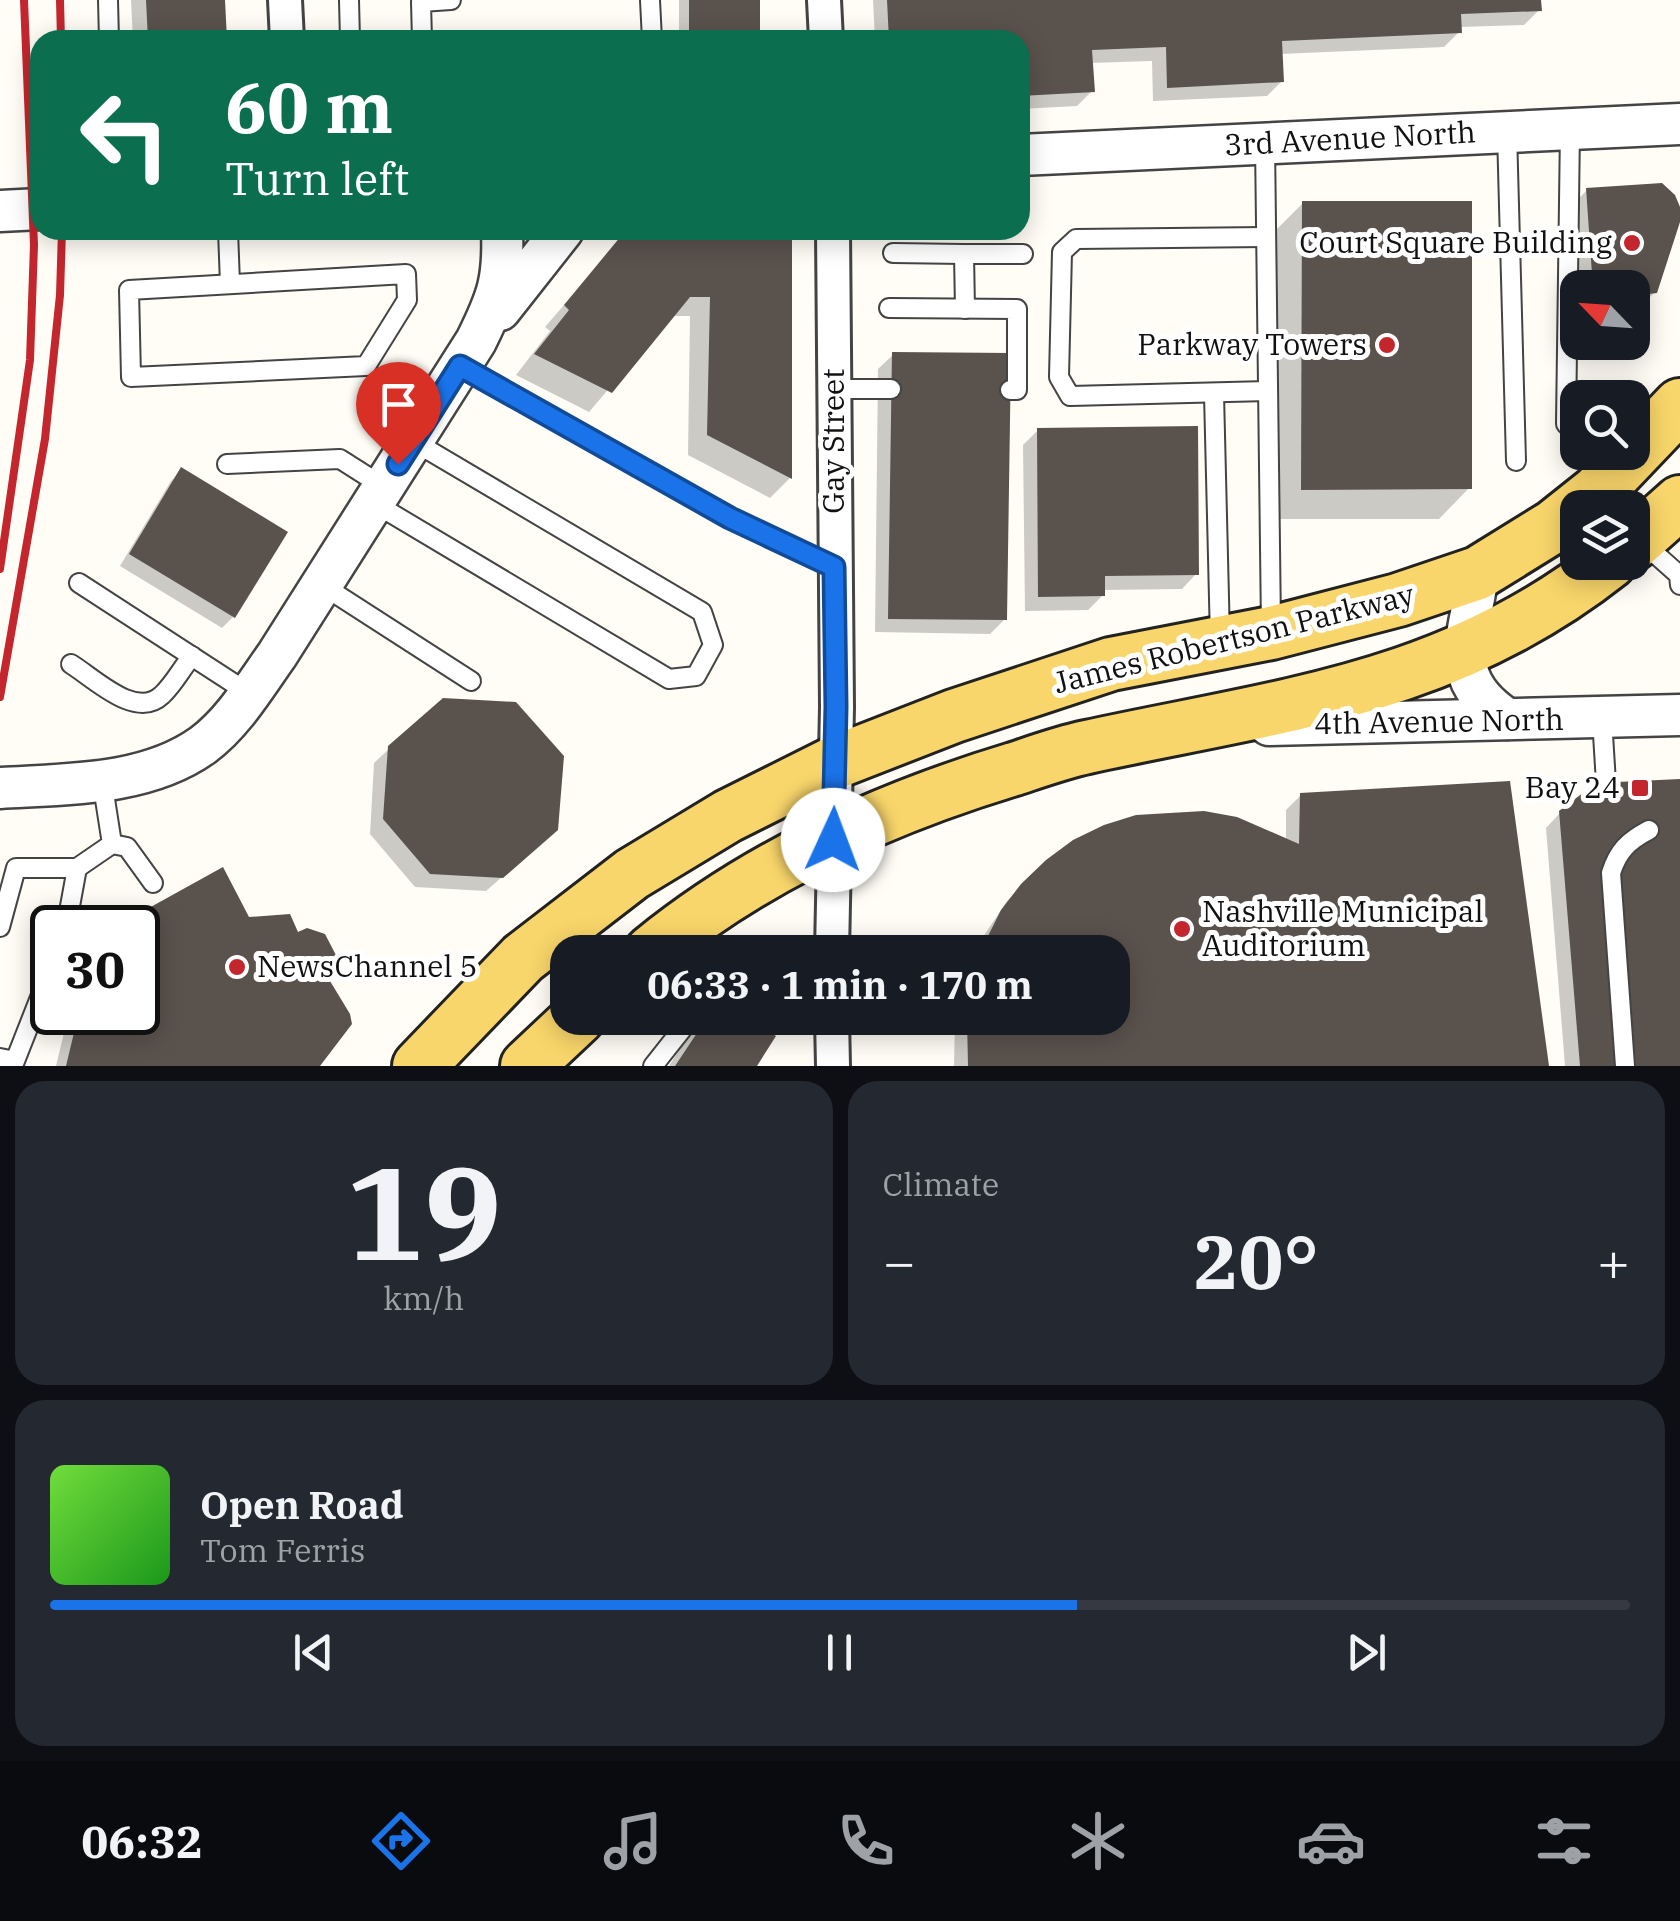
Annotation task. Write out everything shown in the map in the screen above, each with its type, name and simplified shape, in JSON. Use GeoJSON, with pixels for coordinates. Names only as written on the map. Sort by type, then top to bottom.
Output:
{"type":"FeatureCollection","features":[{"type":"Feature","properties":{"kind":"main road","name":"James Robertson Parkway"},"geometry":{"type":"LineString","coordinates":[[419,1066],[523,958],[632,874],[728,816],[836,762],[954,716],[1111,664],[1271,632],[1398,600],[1478,574],[1554,526],[1598,491],[1680,405]]}},
{"type":"Feature","properties":{"kind":"main road"},"geometry":{"type":"LineString","coordinates":[[1650,529],[1680,502]]}},
{"type":"Feature","properties":{"kind":"main road"},"geometry":{"type":"LineString","coordinates":[[676,935],[773,868],[944,790],[1084,748],[1197,727],[1402,676],[1465,652],[1532,617],[1584,580]]}},
{"type":"Feature","properties":{"kind":"main road"},"geometry":{"type":"LineString","coordinates":[[527,1066],[560,1035]]}},
{"type":"Feature","properties":{"kind":"street"},"geometry":{"type":"LineString","coordinates":[[285,0],[286,30]]}},
{"type":"Feature","properties":{"kind":"street"},"geometry":{"type":"LineString","coordinates":[[824,0],[826,30]]}},
{"type":"Feature","properties":{"kind":"street","name":"3rd Avenue North"},"geometry":{"type":"LineString","coordinates":[[1030,155],[1680,124]]}},
{"type":"Feature","properties":{"kind":"street"},"geometry":{"type":"LineString","coordinates":[[0,211],[30,210]]}},
{"type":"Feature","properties":{"kind":"street"},"geometry":{"type":"LineString","coordinates":[[468,354],[496,302],[503,270],[502,240]]}},
{"type":"Feature","properties":{"kind":"street"},"geometry":{"type":"LineString","coordinates":[[0,788],[102,780],[150,771],[203,745],[250,694],[468,354],[552,240]]}},
{"type":"Feature","properties":{"kind":"street","name":"Gay Street"},"geometry":{"type":"LineString","coordinates":[[832,935],[836,762],[833,240]]}},
{"type":"Feature","properties":{"kind":"street"},"geometry":{"type":"LineString","coordinates":[[1478,574],[1467,622],[1465,652],[1470,679],[1490,708],[1507,719]]}},
{"type":"Feature","properties":{"kind":"street","name":"4th Avenue North"},"geometry":{"type":"LineString","coordinates":[[1197,727],[1680,715]]}},
{"type":"Feature","properties":{"kind":"street"},"geometry":{"type":"LineString","coordinates":[[832,1035],[832,1066]]}},
{"type":"Feature","properties":{"kind":"lane"},"geometry":{"type":"LineString","coordinates":[[108,0],[110,30]]}},
{"type":"Feature","properties":{"kind":"lane"},"geometry":{"type":"LineString","coordinates":[[348,0],[350,30]]}},
{"type":"Feature","properties":{"kind":"lane"},"geometry":{"type":"LineString","coordinates":[[422,30],[421,2],[450,0]]}},
{"type":"Feature","properties":{"kind":"lane"},"geometry":{"type":"LineString","coordinates":[[650,0],[652,30]]}},
{"type":"Feature","properties":{"kind":"lane"},"geometry":{"type":"LineString","coordinates":[[1567,380],[1570,129]]}},
{"type":"Feature","properties":{"kind":"lane"},"geometry":{"type":"LineString","coordinates":[[1507,132],[1516,461]]}},
{"type":"Feature","properties":{"kind":"lane"},"geometry":{"type":"LineString","coordinates":[[1265,144],[1271,632]]}},
{"type":"Feature","properties":{"kind":"lane"},"geometry":{"type":"LineString","coordinates":[[1266,236],[1076,239],[1062,252],[1059,376],[1070,396],[1268,392]]}},
{"type":"Feature","properties":{"kind":"lane"},"geometry":{"type":"LineString","coordinates":[[228,240],[230,284]]}},
{"type":"Feature","properties":{"kind":"lane"},"geometry":{"type":"LineString","coordinates":[[893,253],[1022,254]]}},
{"type":"Feature","properties":{"kind":"lane"},"geometry":{"type":"LineString","coordinates":[[964,254],[965,309]]}},
{"type":"Feature","properties":{"kind":"lane"},"geometry":{"type":"LineString","coordinates":[[406,274],[407,300],[366,366],[131,378],[130,290],[230,284],[406,274]]}},
{"type":"Feature","properties":{"kind":"lane"},"geometry":{"type":"LineString","coordinates":[[889,308],[1017,309],[1016,390],[1010,390]]}},
{"type":"Feature","properties":{"kind":"lane"},"geometry":{"type":"LineString","coordinates":[[468,354],[730,518],[834,567]]}},
{"type":"Feature","properties":{"kind":"lane"},"geometry":{"type":"LineString","coordinates":[[834,389],[891,389]]}},
{"type":"Feature","properties":{"kind":"lane"},"geometry":{"type":"LineString","coordinates":[[1214,394],[1220,641]]}},
{"type":"Feature","properties":{"kind":"lane"},"geometry":{"type":"LineString","coordinates":[[228,464],[340,459],[379,495],[669,679],[696,676],[713,646],[702,612],[413,440]]}},
{"type":"Feature","properties":{"kind":"lane"},"geometry":{"type":"LineString","coordinates":[[1650,560],[1679,575],[1680,586]]}},
{"type":"Feature","properties":{"kind":"lane"},"geometry":{"type":"LineString","coordinates":[[79,583],[250,694]]}},
{"type":"Feature","properties":{"kind":"lane"},"geometry":{"type":"LineString","coordinates":[[322,585],[471,681]]}},
{"type":"Feature","properties":{"kind":"lane"},"geometry":{"type":"LineString","coordinates":[[71,664],[134,704],[148,703],[161,696],[192,656]]}},
{"type":"Feature","properties":{"kind":"lane"},"geometry":{"type":"LineString","coordinates":[[1602,718],[1606,783]]}},
{"type":"Feature","properties":{"kind":"lane"},"geometry":{"type":"LineString","coordinates":[[102,780],[112,844]]}},
{"type":"Feature","properties":{"kind":"lane"},"geometry":{"type":"LineString","coordinates":[[1624,1066],[1611,872],[1617,855],[1630,840],[1648,830]]}},
{"type":"Feature","properties":{"kind":"lane"},"geometry":{"type":"LineString","coordinates":[[0,928],[16,868],[78,868],[112,844],[127,847],[153,884]]}},
{"type":"Feature","properties":{"kind":"lane"},"geometry":{"type":"LineString","coordinates":[[71,905],[78,868]]}},
{"type":"Feature","properties":{"kind":"lane"},"geometry":{"type":"LineString","coordinates":[[0,1058],[15,1061],[30,1023]]}},
{"type":"Feature","properties":{"kind":"lane"},"geometry":{"type":"LineString","coordinates":[[653,1066],[678,1035]]}},
{"type":"Feature","properties":{"kind":"building"},"geometry":{"type":"Polygon","coordinates":[[[146,0],[225,0],[226,30],[148,30],[146,0]]]}},
{"type":"Feature","properties":{"kind":"building"},"geometry":{"type":"Polygon","coordinates":[[[689,0],[760,0],[760,30],[689,30],[689,0]]]}},
{"type":"Feature","properties":{"kind":"building"},"geometry":{"type":"Polygon","coordinates":[[[887,0],[1541,0],[1542,11],[1461,14],[1462,33],[1282,41],[1284,82],[1167,88],[1166,47],[1092,50],[1095,92],[1030,95],[1030,30],[888,30],[887,0]]]}},
{"type":"Feature","properties":{"kind":"building","name":"Court Square Building"},"geometry":{"type":"Polygon","coordinates":[[[1662,183],[1675,195],[1680,222],[1657,293],[1650,294],[1650,270],[1592,270],[1586,188],[1662,183]]]}},
{"type":"Feature","properties":{"kind":"building","name":"Parkway Towers"},"geometry":{"type":"Polygon","coordinates":[[[1302,201],[1472,201],[1472,489],[1301,490],[1302,201]]]}},
{"type":"Feature","properties":{"kind":"building"},"geometry":{"type":"Polygon","coordinates":[[[618,240],[792,240],[792,479],[707,435],[710,297],[690,297],[612,393],[534,354],[569,310],[564,305],[618,240]]]}},
{"type":"Feature","properties":{"kind":"building"},"geometry":{"type":"Polygon","coordinates":[[[892,352],[1011,353],[1007,620],[888,619],[892,352]]]}},
{"type":"Feature","properties":{"kind":"building"},"geometry":{"type":"Polygon","coordinates":[[[1198,426],[1199,575],[1105,576],[1105,596],[1038,597],[1037,428],[1198,426]]]}},
{"type":"Feature","properties":{"kind":"building"},"geometry":{"type":"Polygon","coordinates":[[[181,467],[288,532],[235,618],[129,554],[181,467]]]}},
{"type":"Feature","properties":{"kind":"building"},"geometry":{"type":"Polygon","coordinates":[[[443,698],[516,702],[564,756],[558,830],[503,878],[430,874],[383,819],[388,746],[443,698]]]}},
{"type":"Feature","properties":{"kind":"building"},"geometry":{"type":"Polygon","coordinates":[[[1680,779],[1680,1066],[1580,1066],[1559,811],[1596,783],[1680,779]]]}},
{"type":"Feature","properties":{"kind":"building","name":"Nashville Municipal Auditorium"},"geometry":{"type":"Polygon","coordinates":[[[1510,781],[1549,1066],[968,1066],[967,1035],[1130,1035],[1130,935],[988,935],[1001,910],[1046,860],[1073,840],[1136,815],[1204,811],[1237,817],[1299,844],[1300,793],[1510,781]]]}},
{"type":"Feature","properties":{"kind":"building","name":"NewsChannel 5"},"geometry":{"type":"Polygon","coordinates":[[[223,867],[249,917],[290,914],[298,932],[307,928],[325,934],[340,963],[332,971],[330,981],[352,1024],[320,1066],[66,1066],[73,1035],[160,1035],[160,905],[154,905],[223,867]]]}},
{"type":"Feature","properties":{"kind":"building"},"geometry":{"type":"Polygon","coordinates":[[[696,1035],[776,1036],[757,1066],[675,1066],[696,1035]]]}},
{"type":"Feature","properties":{"kind":"railway"},"geometry":{"type":"LineString","coordinates":[[24,0],[30,147]]}},
{"type":"Feature","properties":{"kind":"railway"},"geometry":{"type":"LineString","coordinates":[[60,0],[61,30]]}},
{"type":"Feature","properties":{"kind":"railway"},"geometry":{"type":"LineString","coordinates":[[0,569],[30,360],[34,240]]}},
{"type":"Feature","properties":{"kind":"railway"},"geometry":{"type":"LineString","coordinates":[[0,697],[45,439],[62,240]]}},
{"type":"Feature","properties":{"kind":"place","name":"Court Square Building"},"geometry":{"type":"Point","coordinates":[1632,243]}},
{"type":"Feature","properties":{"kind":"place","name":"Parkway Towers"},"geometry":{"type":"Point","coordinates":[1387,345]}},
{"type":"Feature","properties":{"kind":"place","name":"Bay 24"},"geometry":{"type":"Point","coordinates":[1640,788]}},
{"type":"Feature","properties":{"kind":"place","name":"Nashville Municipal Auditorium"},"geometry":{"type":"Point","coordinates":[1182,929]}},
{"type":"Feature","properties":{"kind":"place","name":"NewsChannel 5"},"geometry":{"type":"Point","coordinates":[237,967]}},
{"type":"Feature","properties":{"kind":"route"},"geometry":{"type":"LineString","coordinates":[[398,464],[460,366],[730,518],[834,567],[833,840]]}}]}
